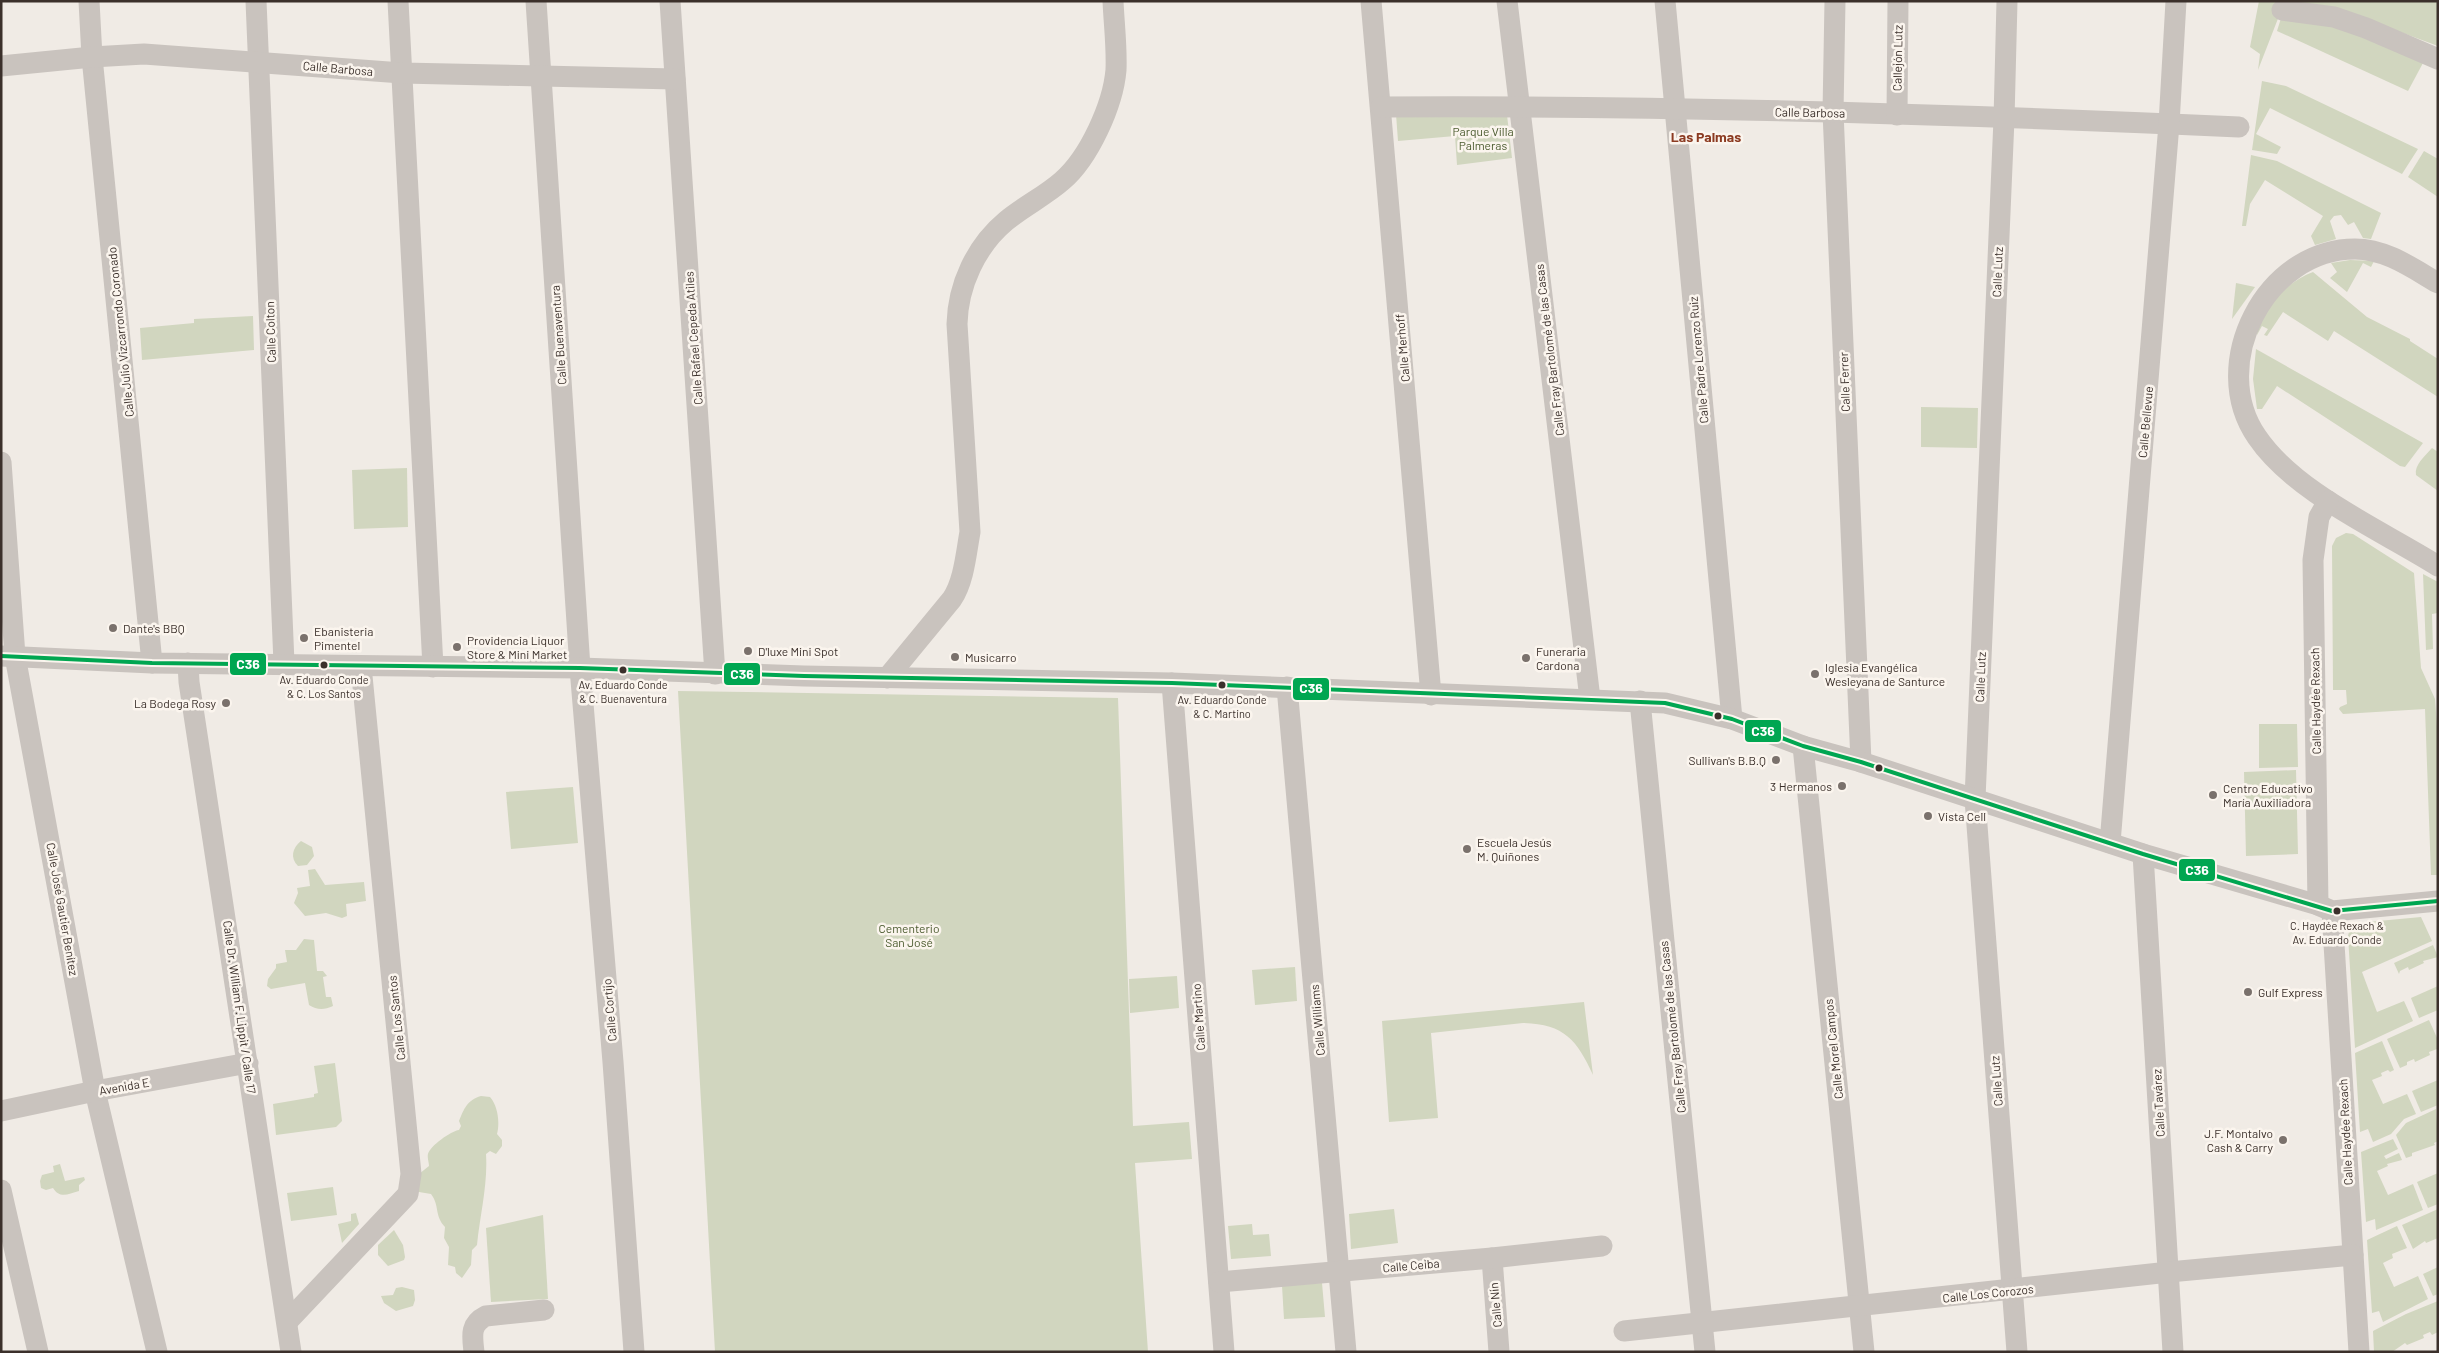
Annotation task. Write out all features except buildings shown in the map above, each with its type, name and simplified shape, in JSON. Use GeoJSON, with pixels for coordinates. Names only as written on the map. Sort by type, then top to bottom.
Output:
{"type":"FeatureCollection","features":[{"type":"Feature","properties":{"kind":"street","name":"Calle Julio Vizcarrondo Coronado"},"geometry":{"type":"LineString","coordinates":[[89,1],[92,57],[152,663]]}},
{"type":"Feature","properties":{"kind":"street","name":"Calle Colton"},"geometry":{"type":"LineString","coordinates":[[256,1],[284,663]]}},
{"type":"Feature","properties":{"kind":"street"},"geometry":{"type":"LineString","coordinates":[[398,1],[433,667]]}},
{"type":"Feature","properties":{"kind":"street","name":"Calle Buenaventura"},"geometry":{"type":"LineString","coordinates":[[536,1],[580,668]]}},
{"type":"Feature","properties":{"kind":"street","name":"Calle Rafael Cepeda Atiles"},"geometry":{"type":"LineString","coordinates":[[670,1],[716,674]]}},
{"type":"Feature","properties":{"kind":"street"},"geometry":{"type":"LineString","coordinates":[[887,678],[952,600],[964,565],[970,532],[957,324],[958,301],[980,249],[991,234],[1006,220],[1062,182],[1081,159],[1098,129],[1112,90],[1116,71],[1113,1]]}},
{"type":"Feature","properties":{"kind":"street","name":"Calle Merhoff"},"geometry":{"type":"LineString","coordinates":[[1371,1],[1431,695]]}},
{"type":"Feature","properties":{"kind":"street","name":"Calle Fray Bartolomé de las Casas"},"geometry":{"type":"LineString","coordinates":[[1507,1],[1590,700]]}},
{"type":"Feature","properties":{"kind":"street","name":"Calle Padre Lorenzo Ruiz"},"geometry":{"type":"LineString","coordinates":[[1665,1],[1732,719]]}},
{"type":"Feature","properties":{"kind":"street","name":"Calle Ferrer"},"geometry":{"type":"LineString","coordinates":[[1835,1],[1833,112],[1861,762]]}},
{"type":"Feature","properties":{"kind":"street","name":"Callejón Lutz"},"geometry":{"type":"LineString","coordinates":[[1897,114],[1898,1]]}},
{"type":"Feature","properties":{"kind":"street","name":"Calle Lutz"},"geometry":{"type":"LineString","coordinates":[[2007,1],[2004,119],[1975,799],[2017,1352]]}},
{"type":"Feature","properties":{"kind":"street","name":"Calle Bellevue"},"geometry":{"type":"LineString","coordinates":[[2110,843],[2169,124],[2176,1]]}},
{"type":"Feature","properties":{"kind":"street"},"geometry":{"type":"LineString","coordinates":[[2282,10],[2334,17],[2366,28],[2438,60]]}},
{"type":"Feature","properties":{"kind":"street","name":"Calle Barbosa"},"geometry":{"type":"LineString","coordinates":[[1,66],[144,54],[402,73],[675,79]]}},
{"type":"Feature","properties":{"kind":"street","name":"Calle Barbosa"},"geometry":{"type":"LineString","coordinates":[[1381,106],[1676,108],[2239,127]]}},
{"type":"Feature","properties":{"kind":"street"},"geometry":{"type":"LineString","coordinates":[[2438,283],[2388,255],[2367,250],[2340,250],[2307,262],[2289,274],[2262,301],[2244,336],[2239,357],[2237,382],[2241,404],[2247,420],[2272,456],[2299,480],[2328,500],[2438,566]]}},
{"type":"Feature","properties":{"kind":"street","name":"Calle José Gautier Benítez"},"geometry":{"type":"LineString","coordinates":[[1,462],[8,656],[95,1091],[157,1352]]}},
{"type":"Feature","properties":{"kind":"street","name":"Calle Haydée Rexach"},"geometry":{"type":"LineString","coordinates":[[2328,500],[2319,516],[2313,560],[2325,908],[2359,1352]]}},
{"type":"Feature","properties":{"kind":"street"},"geometry":{"type":"LineString","coordinates":[[8,656],[152,663],[284,663],[361,666],[580,668],[716,674],[1172,683],[1665,703],[1732,719],[1803,746],[1861,762],[2143,854],[2325,908],[2438,901]]}},
{"type":"Feature","properties":{"kind":"street","name":"Calle Dr. William F. Lippit / Calle 17"},"geometry":{"type":"LineString","coordinates":[[188,663],[189,682],[291,1352]]}},
{"type":"Feature","properties":{"kind":"street","name":"Calle Los Santos"},"geometry":{"type":"LineString","coordinates":[[287,1322],[408,1194],[411,1174],[361,666]]}},
{"type":"Feature","properties":{"kind":"street","name":"Calle Cortijo"},"geometry":{"type":"LineString","coordinates":[[580,668],[612,1053],[634,1352]]}},
{"type":"Feature","properties":{"kind":"street","name":"Calle Martino"},"geometry":{"type":"LineString","coordinates":[[1172,683],[1224,1352]]}},
{"type":"Feature","properties":{"kind":"street","name":"Calle Williams"},"geometry":{"type":"LineString","coordinates":[[1287,687],[1346,1352]]}},
{"type":"Feature","properties":{"kind":"street","name":"Calle Fray Bartolomé de las Casas"},"geometry":{"type":"LineString","coordinates":[[1640,701],[1705,1352]]}},
{"type":"Feature","properties":{"kind":"street","name":"Calle Morel Campos"},"geometry":{"type":"LineString","coordinates":[[1803,746],[1864,1352]]}},
{"type":"Feature","properties":{"kind":"street","name":"Calle Tavárez"},"geometry":{"type":"LineString","coordinates":[[2143,854],[2174,1352]]}},
{"type":"Feature","properties":{"kind":"street","name":"Avenida E"},"geometry":{"type":"LineString","coordinates":[[1,1111],[95,1091],[248,1063]]}},
{"type":"Feature","properties":{"kind":"street"},"geometry":{"type":"LineString","coordinates":[[1,1190],[38,1352]]}},
{"type":"Feature","properties":{"kind":"street","name":"Calle Ceiba"},"geometry":{"type":"LineString","coordinates":[[1218,1282],[1492,1258],[1602,1246]]}},
{"type":"Feature","properties":{"kind":"street","name":"Calle Los Corozos"},"geometry":{"type":"LineString","coordinates":[[1624,1331],[2012,1291],[2169,1272],[2353,1256]]}},
{"type":"Feature","properties":{"kind":"street","name":"Calle Nin"},"geometry":{"type":"LineString","coordinates":[[1492,1258],[1499,1352]]}},
{"type":"Feature","properties":{"kind":"street"},"geometry":{"type":"LineString","coordinates":[[474,1352],[473,1327],[478,1320],[486,1316],[544,1310]]}},
{"type":"Feature","properties":{"kind":"green space"},"geometry":{"type":"Polygon","coordinates":[[[2259,1],[2438,1],[2438,46],[2368,20],[2279,16],[2258,70],[2260,54],[2250,47],[2259,1]]]}},
{"type":"Feature","properties":{"kind":"green space"},"geometry":{"type":"Polygon","coordinates":[[[2282,15],[2362,33],[2423,63],[2408,91],[2277,31],[2282,15]]]}},
{"type":"Feature","properties":{"kind":"green space"},"geometry":{"type":"Polygon","coordinates":[[[2262,81],[2286,86],[2418,149],[2402,174],[2270,108],[2256,134],[2281,147],[2277,154],[2252,150],[2262,81]]]}},
{"type":"Feature","properties":{"kind":"green space","name":"Parque Villa Palmeras"},"geometry":{"type":"Polygon","coordinates":[[[1396,114],[1507,115],[1512,158],[1457,165],[1455,136],[1398,141],[1396,114]]]}},
{"type":"Feature","properties":{"kind":"green space"},"geometry":{"type":"Polygon","coordinates":[[[2424,151],[2438,159],[2438,197],[2408,177],[2424,151]]]}},
{"type":"Feature","properties":{"kind":"green space"},"geometry":{"type":"Polygon","coordinates":[[[2251,155],[2277,161],[2381,213],[2371,239],[2363,238],[2354,222],[2348,225],[2341,215],[2334,216],[2330,221],[2336,239],[2315,245],[2311,236],[2323,216],[2265,180],[2250,204],[2246,226],[2242,226],[2251,155]]]}},
{"type":"Feature","properties":{"kind":"green space"},"geometry":{"type":"Polygon","coordinates":[[[2350,260],[2374,261],[2371,267],[2363,263],[2347,292],[2330,278],[2337,272],[2331,263],[2350,260]]]}},
{"type":"Feature","properties":{"kind":"green space"},"geometry":{"type":"Polygon","coordinates":[[[2313,272],[2367,317],[2410,339],[2410,341],[2438,359],[2438,397],[2334,331],[2328,341],[2283,312],[2267,336],[2264,335],[2268,329],[2262,326],[2257,335],[2263,315],[2276,297],[2294,282],[2313,272]]]}},
{"type":"Feature","properties":{"kind":"green space"},"geometry":{"type":"Polygon","coordinates":[[[2236,283],[2255,287],[2232,319],[2236,283]]]}},
{"type":"Feature","properties":{"kind":"green space"},"geometry":{"type":"Polygon","coordinates":[[[253,316],[254,350],[142,360],[140,328],[194,323],[194,319],[253,316]]]}},
{"type":"Feature","properties":{"kind":"green space"},"geometry":{"type":"Polygon","coordinates":[[[2256,349],[2423,443],[2405,467],[2400,466],[2277,386],[2262,409],[2257,409],[2253,379],[2256,349]]]}},
{"type":"Feature","properties":{"kind":"green space"},"geometry":{"type":"Polygon","coordinates":[[[1921,407],[1978,408],[1977,448],[1921,447],[1921,407]]]}},
{"type":"Feature","properties":{"kind":"green space"},"geometry":{"type":"Polygon","coordinates":[[[2432,448],[2438,452],[2438,491],[2416,475],[2418,464],[2432,448]]]}},
{"type":"Feature","properties":{"kind":"green space"},"geometry":{"type":"Polygon","coordinates":[[[407,468],[408,527],[354,529],[352,470],[407,468]]]}},
{"type":"Feature","properties":{"kind":"green space"},"geometry":{"type":"Polygon","coordinates":[[[2346,533],[2353,534],[2414,573],[2421,668],[2435,699],[2438,740],[2438,875],[2431,875],[2425,709],[2343,714],[2339,709],[2347,704],[2346,690],[2333,690],[2332,546],[2336,538],[2346,533]]]}},
{"type":"Feature","properties":{"kind":"green space"},"geometry":{"type":"Polygon","coordinates":[[[2423,574],[2438,582],[2438,613],[2432,614],[2433,649],[2426,650],[2423,574]]]}},
{"type":"Feature","properties":{"kind":"green space","name":"Cementerio San José"},"geometry":{"type":"Polygon","coordinates":[[[678,691],[1118,698],[1133,1126],[1189,1122],[1192,1159],[1135,1163],[1148,1352],[715,1352],[678,691]]]}},
{"type":"Feature","properties":{"kind":"green space"},"geometry":{"type":"Polygon","coordinates":[[[2259,724],[2297,724],[2298,767],[2259,768],[2259,724]]]}},
{"type":"Feature","properties":{"kind":"green space"},"geometry":{"type":"Polygon","coordinates":[[[2296,770],[2298,854],[2246,856],[2244,772],[2296,770]]]}},
{"type":"Feature","properties":{"kind":"green space"},"geometry":{"type":"Polygon","coordinates":[[[573,787],[578,843],[511,849],[506,792],[573,787]]]}},
{"type":"Feature","properties":{"kind":"green space"},"geometry":{"type":"Polygon","coordinates":[[[301,841],[312,847],[314,856],[307,865],[298,866],[295,863],[293,853],[301,841]]]}},
{"type":"Feature","properties":{"kind":"green space"},"geometry":{"type":"Polygon","coordinates":[[[315,869],[325,885],[364,882],[366,901],[346,904],[347,916],[342,918],[326,913],[305,916],[294,903],[298,893],[297,888],[310,886],[308,870],[315,869]]]}},
{"type":"Feature","properties":{"kind":"green space"},"geometry":{"type":"Polygon","coordinates":[[[2421,917],[2432,941],[2362,972],[2377,1012],[2404,1001],[2413,1021],[2355,1048],[2348,936],[2350,927],[2357,923],[2421,917]]]}},
{"type":"Feature","properties":{"kind":"green space"},"geometry":{"type":"Polygon","coordinates":[[[304,939],[314,940],[317,971],[323,971],[327,976],[323,977],[326,997],[331,997],[333,1006],[321,1009],[309,1005],[305,983],[271,989],[267,986],[268,979],[276,968],[276,964],[287,962],[285,950],[296,950],[304,939]]]}},
{"type":"Feature","properties":{"kind":"green space"},"geometry":{"type":"Polygon","coordinates":[[[2433,945],[2438,957],[2423,961],[2424,963],[2409,970],[2408,967],[2400,971],[2399,974],[2394,963],[2433,945]]]}},
{"type":"Feature","properties":{"kind":"green space"},"geometry":{"type":"Polygon","coordinates":[[[1295,967],[1297,1001],[1255,1005],[1252,970],[1295,967]]]}},
{"type":"Feature","properties":{"kind":"green space"},"geometry":{"type":"Polygon","coordinates":[[[1177,976],[1179,1008],[1130,1013],[1129,979],[1177,976]]]}},
{"type":"Feature","properties":{"kind":"green space"},"geometry":{"type":"Polygon","coordinates":[[[2438,986],[2438,1010],[2419,1018],[2411,998],[2438,986]]]}},
{"type":"Feature","properties":{"kind":"green space"},"geometry":{"type":"Polygon","coordinates":[[[1584,1002],[1593,1075],[1575,1043],[1559,1031],[1549,1027],[1523,1023],[1431,1033],[1438,1118],[1389,1122],[1382,1021],[1584,1002]]]}},
{"type":"Feature","properties":{"kind":"green space"},"geometry":{"type":"Polygon","coordinates":[[[2429,1020],[2438,1040],[2438,1051],[2437,1049],[2429,1052],[2430,1055],[2415,1062],[2414,1059],[2407,1062],[2407,1065],[2400,1068],[2387,1039],[2429,1020]]]}},
{"type":"Feature","properties":{"kind":"green space"},"geometry":{"type":"Polygon","coordinates":[[[2382,1041],[2394,1070],[2381,1073],[2382,1076],[2372,1080],[2383,1104],[2407,1094],[2416,1114],[2404,1119],[2391,1134],[2373,1142],[2368,1129],[2360,1132],[2355,1053],[2382,1041]]]}},
{"type":"Feature","properties":{"kind":"green space"},"geometry":{"type":"Polygon","coordinates":[[[335,1063],[342,1121],[336,1127],[276,1135],[273,1104],[314,1097],[314,1094],[318,1093],[314,1066],[335,1063]]]}},
{"type":"Feature","properties":{"kind":"green space"},"geometry":{"type":"Polygon","coordinates":[[[2438,1080],[2438,1105],[2421,1112],[2412,1091],[2438,1080]]]}},
{"type":"Feature","properties":{"kind":"green space"},"geometry":{"type":"Polygon","coordinates":[[[481,1096],[490,1097],[495,1105],[498,1120],[497,1134],[502,1140],[502,1146],[496,1154],[490,1151],[486,1154],[485,1188],[477,1245],[472,1250],[471,1265],[462,1278],[456,1273],[455,1267],[448,1265],[449,1247],[444,1238],[445,1227],[439,1218],[434,1198],[431,1194],[419,1192],[419,1174],[429,1166],[428,1155],[433,1147],[441,1139],[459,1130],[461,1126],[459,1121],[467,1106],[472,1100],[481,1096]]]}},
{"type":"Feature","properties":{"kind":"green space"},"geometry":{"type":"Polygon","coordinates":[[[2436,1109],[2438,1141],[2434,1143],[2435,1145],[2412,1153],[2412,1156],[2406,1158],[2396,1135],[2406,1123],[2436,1109]]]}},
{"type":"Feature","properties":{"kind":"green space"},"geometry":{"type":"Polygon","coordinates":[[[2393,1139],[2398,1149],[2384,1156],[2386,1159],[2399,1153],[2402,1160],[2387,1164],[2388,1166],[2377,1171],[2388,1195],[2413,1184],[2423,1210],[2376,1230],[2375,1219],[2366,1222],[2361,1152],[2393,1139]]]}},
{"type":"Feature","properties":{"kind":"green space"},"geometry":{"type":"Polygon","coordinates":[[[60,1164],[65,1181],[84,1177],[85,1180],[79,1185],[79,1191],[61,1195],[53,1188],[46,1190],[41,1188],[40,1181],[42,1175],[54,1172],[53,1166],[60,1164]]]}},
{"type":"Feature","properties":{"kind":"green space"},"geometry":{"type":"Polygon","coordinates":[[[2438,1173],[2438,1204],[2428,1208],[2417,1182],[2438,1173]]]}},
{"type":"Feature","properties":{"kind":"green space"},"geometry":{"type":"Polygon","coordinates":[[[333,1187],[337,1215],[291,1221],[287,1193],[333,1187]]]}},
{"type":"Feature","properties":{"kind":"green space"},"geometry":{"type":"Polygon","coordinates":[[[1394,1209],[1398,1243],[1351,1249],[1349,1214],[1394,1209]]]}},
{"type":"Feature","properties":{"kind":"green space"},"geometry":{"type":"Polygon","coordinates":[[[2438,1209],[2438,1238],[2426,1243],[2425,1241],[2413,1249],[2402,1225],[2438,1209]]]}},
{"type":"Feature","properties":{"kind":"green space"},"geometry":{"type":"Polygon","coordinates":[[[356,1213],[359,1224],[342,1243],[338,1224],[351,1221],[351,1214],[356,1213]]]}},
{"type":"Feature","properties":{"kind":"green space"},"geometry":{"type":"Polygon","coordinates":[[[543,1215],[548,1299],[491,1302],[486,1228],[543,1215]]]}},
{"type":"Feature","properties":{"kind":"green space"},"geometry":{"type":"Polygon","coordinates":[[[1252,1224],[1253,1235],[1269,1234],[1271,1256],[1231,1259],[1228,1226],[1252,1224]]]}},
{"type":"Feature","properties":{"kind":"green space"},"geometry":{"type":"Polygon","coordinates":[[[2397,1226],[2407,1248],[2392,1254],[2393,1258],[2383,1263],[2394,1287],[2418,1276],[2428,1299],[2383,1322],[2379,1311],[2372,1313],[2367,1240],[2397,1226]]]}},
{"type":"Feature","properties":{"kind":"green space"},"geometry":{"type":"Polygon","coordinates":[[[394,1230],[403,1245],[405,1257],[404,1260],[388,1266],[378,1255],[378,1245],[394,1230]]]}},
{"type":"Feature","properties":{"kind":"green space"},"geometry":{"type":"Polygon","coordinates":[[[2438,1267],[2438,1294],[2433,1296],[2423,1274],[2438,1267]]]}},
{"type":"Feature","properties":{"kind":"green space"},"geometry":{"type":"Polygon","coordinates":[[[1322,1283],[1325,1317],[1284,1319],[1282,1286],[1322,1283]]]}},
{"type":"Feature","properties":{"kind":"green space"},"geometry":{"type":"Polygon","coordinates":[[[402,1287],[414,1290],[415,1300],[413,1306],[396,1311],[384,1303],[381,1296],[393,1295],[396,1288],[402,1287]]]}},
{"type":"Feature","properties":{"kind":"green space"},"geometry":{"type":"Polygon","coordinates":[[[2438,1301],[2438,1332],[2432,1335],[2430,1332],[2423,1335],[2424,1338],[2407,1345],[2405,1343],[2392,1352],[2374,1352],[2373,1331],[2406,1314],[2438,1301]]]}},
{"type":"Feature","properties":{"kind":"transit line","name":"C36"},"geometry":{"type":"LineString","coordinates":[[1,656],[152,663],[580,668],[804,676],[1172,683],[1665,703],[1732,719],[1803,746],[1861,762],[2143,854],[2332,911],[2438,901]]}},
{"type":"Feature","properties":{"kind":"place","name":"Dante's BBQ"},"geometry":{"type":"Point","coordinates":[113,628]}},
{"type":"Feature","properties":{"kind":"place","name":"Ebanisteria Pimentel"},"geometry":{"type":"Point","coordinates":[304,638]}},
{"type":"Feature","properties":{"kind":"place","name":"Providencia Liquor Store & Mini Market"},"geometry":{"type":"Point","coordinates":[457,647]}},
{"type":"Feature","properties":{"kind":"place","name":"D'luxe Mini Spot"},"geometry":{"type":"Point","coordinates":[748,651]}},
{"type":"Feature","properties":{"kind":"place","name":"Musicarro"},"geometry":{"type":"Point","coordinates":[955,657]}},
{"type":"Feature","properties":{"kind":"place","name":"Funeraria Cardona"},"geometry":{"type":"Point","coordinates":[1526,658]}},
{"type":"Feature","properties":{"kind":"place","name":"Av. Eduardo Conde & C. Los Santos"},"geometry":{"type":"Point","coordinates":[324,665]}},
{"type":"Feature","properties":{"kind":"place","name":"Av. Eduardo Conde & C. Buenaventura"},"geometry":{"type":"Point","coordinates":[623,670]}},
{"type":"Feature","properties":{"kind":"place","name":"Iglesia Evangélica Wesleyana de Santurce"},"geometry":{"type":"Point","coordinates":[1815,674]}},
{"type":"Feature","properties":{"kind":"place","name":"Av. Eduardo Conde & C. Martino"},"geometry":{"type":"Point","coordinates":[1222,685]}},
{"type":"Feature","properties":{"kind":"place","name":"La Bodega Rosy"},"geometry":{"type":"Point","coordinates":[226,703]}},
{"type":"Feature","properties":{"kind":"place","name":"Sullivan's B.B.Q"},"geometry":{"type":"Point","coordinates":[1776,760]}},
{"type":"Feature","properties":{"kind":"place","name":"3 Hermanos"},"geometry":{"type":"Point","coordinates":[1842,786]}},
{"type":"Feature","properties":{"kind":"place","name":"Centro Educativo María Auxiliadora"},"geometry":{"type":"Point","coordinates":[2213,795]}},
{"type":"Feature","properties":{"kind":"place","name":"Vista Cell"},"geometry":{"type":"Point","coordinates":[1928,816]}},
{"type":"Feature","properties":{"kind":"place","name":"Escuela Jesús M. Quiñones"},"geometry":{"type":"Point","coordinates":[1467,849]}},
{"type":"Feature","properties":{"kind":"place","name":"C. Haydée Rexach & Av. Eduardo Conde"},"geometry":{"type":"Point","coordinates":[2337,911]}},
{"type":"Feature","properties":{"kind":"place","name":"Gulf Express"},"geometry":{"type":"Point","coordinates":[2248,992]}},
{"type":"Feature","properties":{"kind":"place","name":"J.F. Montalvo Cash & Carry"},"geometry":{"type":"Point","coordinates":[2283,1140]}},
{"type":"Feature","properties":{"kind":"district","name":"Las Palmas"},"geometry":{"type":"Point","coordinates":[1706,136]}}]}
